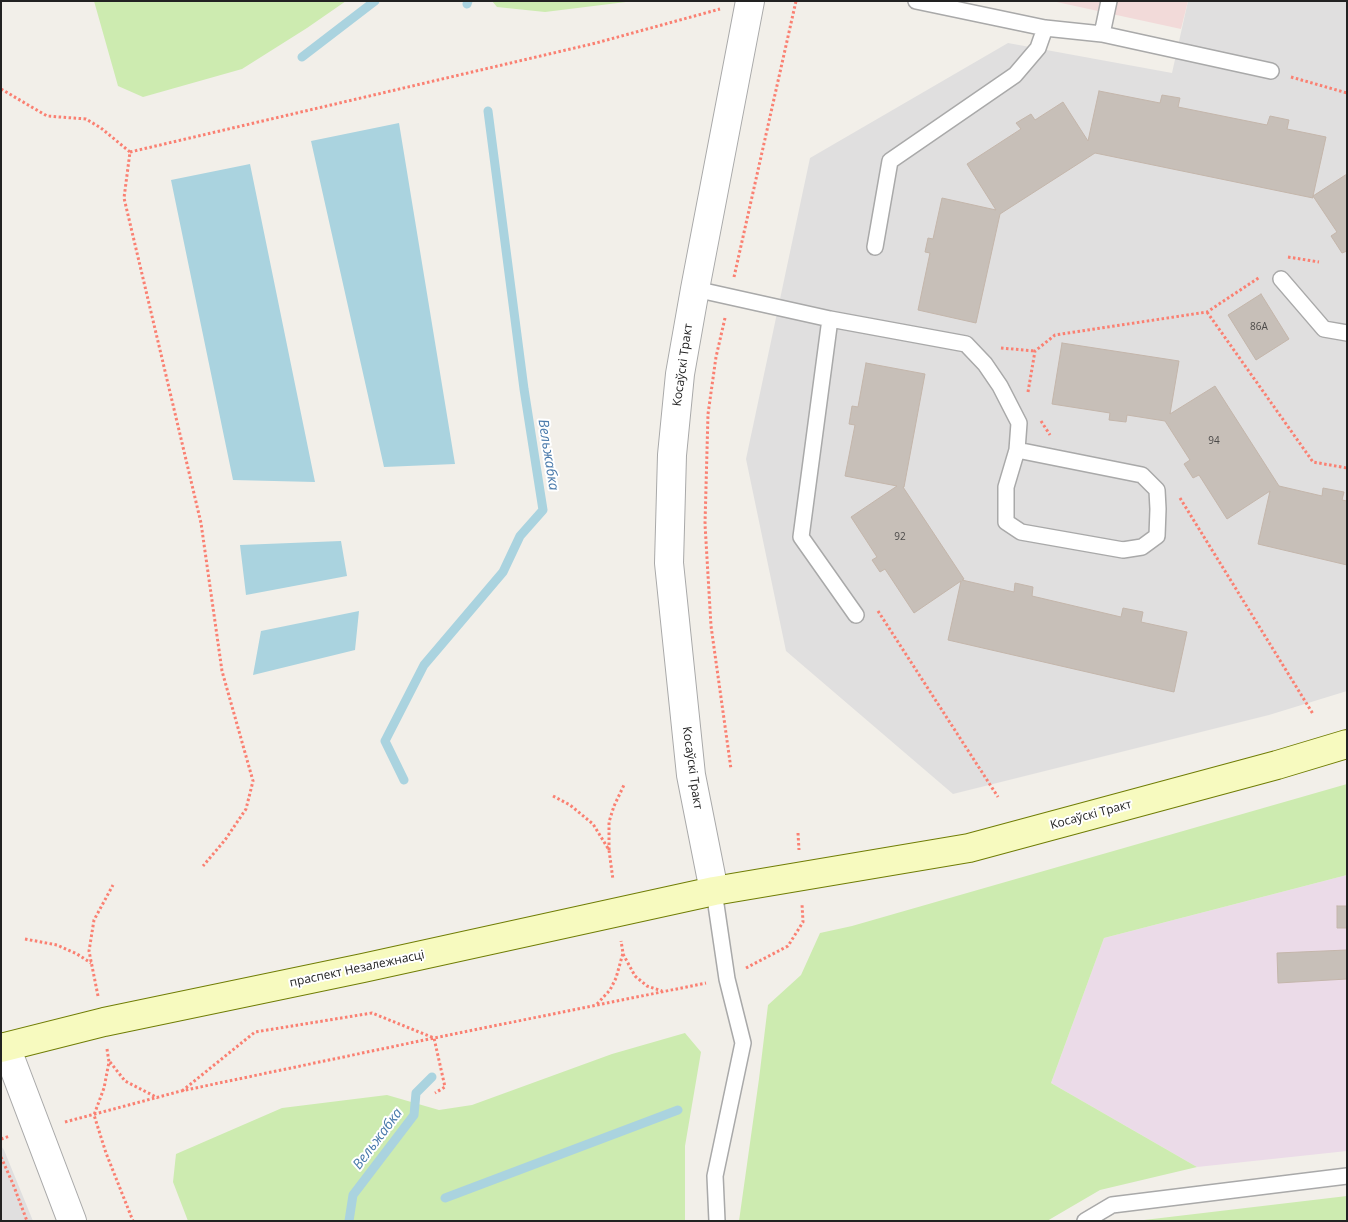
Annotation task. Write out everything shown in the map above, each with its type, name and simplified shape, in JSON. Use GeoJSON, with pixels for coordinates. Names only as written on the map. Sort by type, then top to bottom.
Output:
{"type":"FeatureCollection","features":[{"type":"Feature","properties":{"kind":"main road","name":"Косаўскі Тракт"},"geometry":{"type":"LineString","coordinates":[[714,891],[969,848],[1212,783],[1347,744]]}},
{"type":"Feature","properties":{"kind":"main road","name":"праспект Незалежнасці"},"geometry":{"type":"LineString","coordinates":[[3,1042],[363,968],[714,891]]}},
{"type":"Feature","properties":{"kind":"street","name":"Косаўскі Тракт"},"geometry":{"type":"LineString","coordinates":[[714,891],[691,775],[669,563],[672,455],[680,374],[748,7]]}},
{"type":"Feature","properties":{"kind":"street"},"geometry":{"type":"LineString","coordinates":[[3,1042],[72,1221]]}},
{"type":"Feature","properties":{"kind":"lane"},"geometry":{"type":"LineString","coordinates":[[916,1],[1045,28],[1102,34],[1272,71]]}},
{"type":"Feature","properties":{"kind":"lane"},"geometry":{"type":"LineString","coordinates":[[1102,34],[1109,1]]}},
{"type":"Feature","properties":{"kind":"lane"},"geometry":{"type":"LineString","coordinates":[[875,247],[890,161],[1014,74],[1038,48],[1045,28]]}},
{"type":"Feature","properties":{"kind":"lane"},"geometry":{"type":"LineString","coordinates":[[1281,279],[1324,329],[1347,333]]}},
{"type":"Feature","properties":{"kind":"lane"},"geometry":{"type":"LineString","coordinates":[[695,289],[830,319],[966,344],[985,364],[1000,386],[1019,423],[1016,450],[1006,487],[1006,522],[1021,532],[1124,550],[1142,547],[1157,536],[1157,490],[1142,475],[1016,450]]}},
{"type":"Feature","properties":{"kind":"lane"},"geometry":{"type":"LineString","coordinates":[[830,319],[801,537],[856,615]]}},
{"type":"Feature","properties":{"kind":"lane"},"geometry":{"type":"LineString","coordinates":[[714,891],[727,979],[743,1043],[715,1176],[717,1221]]}},
{"type":"Feature","properties":{"kind":"lane"},"geometry":{"type":"LineString","coordinates":[[1085,1221],[1112,1205],[1347,1176]]}},
{"type":"Feature","properties":{"kind":"path"},"geometry":{"type":"LineString","coordinates":[[731,769],[711,626],[705,524],[708,414],[716,357],[796,1]]}},
{"type":"Feature","properties":{"kind":"path"},"geometry":{"type":"LineString","coordinates":[[130,152],[586,45],[728,7],[748,7]]}},
{"type":"Feature","properties":{"kind":"path"},"geometry":{"type":"LineString","coordinates":[[1272,71],[1347,93]]}},
{"type":"Feature","properties":{"kind":"path"},"geometry":{"type":"LineString","coordinates":[[1,89],[47,116],[86,119],[101,128],[130,152]]}},
{"type":"Feature","properties":{"kind":"path"},"geometry":{"type":"LineString","coordinates":[[130,152],[124,198],[201,523],[222,671],[253,781],[246,809],[225,840],[203,866]]}},
{"type":"Feature","properties":{"kind":"path"},"geometry":{"type":"LineString","coordinates":[[1284,256],[1318,262]]}},
{"type":"Feature","properties":{"kind":"path"},"geometry":{"type":"LineString","coordinates":[[1026,399],[1035,351],[1055,335],[1207,312],[1262,276]]}},
{"type":"Feature","properties":{"kind":"path"},"geometry":{"type":"LineString","coordinates":[[1207,312],[1314,462],[1347,468]]}},
{"type":"Feature","properties":{"kind":"path"},"geometry":{"type":"LineString","coordinates":[[1037,415],[1052,438]]}},
{"type":"Feature","properties":{"kind":"path"},"geometry":{"type":"LineString","coordinates":[[1179,496],[1313,714]]}},
{"type":"Feature","properties":{"kind":"path"},"geometry":{"type":"LineString","coordinates":[[856,615],[876,608],[998,797]]}},
{"type":"Feature","properties":{"kind":"path"},"geometry":{"type":"LineString","coordinates":[[613,880],[609,850],[609,822],[624,785]]}},
{"type":"Feature","properties":{"kind":"path"},"geometry":{"type":"LineString","coordinates":[[552,796],[570,805],[593,824],[609,850]]}},
{"type":"Feature","properties":{"kind":"path"},"geometry":{"type":"LineString","coordinates":[[1,1138],[181,1091],[727,979],[788,946],[803,922],[798,833]]}},
{"type":"Feature","properties":{"kind":"path"},"geometry":{"type":"LineString","coordinates":[[25,939],[57,945],[77,954],[92,964]]}},
{"type":"Feature","properties":{"kind":"path"},"geometry":{"type":"LineString","coordinates":[[597,1005],[610,990],[616,978],[623,953],[622,941]]}},
{"type":"Feature","properties":{"kind":"path"},"geometry":{"type":"LineString","coordinates":[[623,953],[635,976],[647,986],[662,992]]}},
{"type":"Feature","properties":{"kind":"path"},"geometry":{"type":"LineString","coordinates":[[181,1091],[255,1032],[372,1013],[434,1038]]}},
{"type":"Feature","properties":{"kind":"path"},"geometry":{"type":"LineString","coordinates":[[434,1038],[445,1087],[435,1093]]}},
{"type":"Feature","properties":{"kind":"path"},"geometry":{"type":"LineString","coordinates":[[109,1062],[125,1081],[158,1098]]}},
{"type":"Feature","properties":{"kind":"path"},"geometry":{"type":"LineString","coordinates":[[1,1157],[14,1184],[27,1221]]}},
{"type":"Feature","properties":{"kind":"shaded area"},"geometry":{"type":"Polygon","coordinates":[[[1052,1],[1188,1],[1181,29],[1052,1]]]}},
{"type":"Feature","properties":{"kind":"shaded area"},"geometry":{"type":"Polygon","coordinates":[[[1188,1],[1347,1],[1347,691],[1269,715],[953,794],[786,651],[746,459],[810,158],[1008,43],[1172,73],[1188,1]]]}},
{"type":"Feature","properties":{"kind":"shaded area"},"geometry":{"type":"Polygon","coordinates":[[[1347,875],[1347,1151],[1197,1167],[1051,1083],[1104,938],[1347,875]]]}},
{"type":"Feature","properties":{"kind":"shaded area"},"geometry":{"type":"Polygon","coordinates":[[[1,1146],[4,1150],[33,1221],[1,1221],[1,1146]]]}},
{"type":"Feature","properties":{"kind":"green space"},"geometry":{"type":"Polygon","coordinates":[[[94,1],[346,1],[242,69],[143,97],[118,86],[94,1]]]}},
{"type":"Feature","properties":{"kind":"green space"},"geometry":{"type":"Polygon","coordinates":[[[492,1],[634,1],[545,12],[497,7],[492,1]]]}},
{"type":"Feature","properties":{"kind":"green space"},"geometry":{"type":"Polygon","coordinates":[[[1347,784],[1347,875],[1104,938],[1051,1083],[1197,1167],[1100,1190],[1047,1221],[739,1221],[768,1005],[801,975],[820,933],[852,926],[1347,784]]]}},
{"type":"Feature","properties":{"kind":"green space"},"geometry":{"type":"Polygon","coordinates":[[[685,1033],[701,1052],[685,1146],[685,1221],[188,1221],[173,1182],[176,1154],[282,1108],[387,1095],[439,1110],[472,1105],[612,1054],[685,1033]]]}},
{"type":"Feature","properties":{"kind":"green space"},"geometry":{"type":"Polygon","coordinates":[[[1347,1196],[1347,1221],[1141,1221],[1144,1220],[1347,1196]]]}},
{"type":"Feature","properties":{"kind":"water"},"geometry":{"type":"Polygon","coordinates":[[[399,123],[455,464],[384,467],[311,141],[399,123]]]}},
{"type":"Feature","properties":{"kind":"water"},"geometry":{"type":"Polygon","coordinates":[[[250,164],[315,482],[233,480],[171,180],[250,164]]]}},
{"type":"Feature","properties":{"kind":"water"},"geometry":{"type":"Polygon","coordinates":[[[341,541],[347,576],[246,595],[240,545],[341,541]]]}},
{"type":"Feature","properties":{"kind":"water"},"geometry":{"type":"Polygon","coordinates":[[[359,611],[355,650],[253,675],[261,631],[359,611]]]}},
{"type":"Feature","properties":{"kind":"building"},"geometry":{"type":"Polygon","coordinates":[[[1099,91],[1160,103],[1162,95],[1180,98],[1178,107],[1267,125],[1270,116],[1289,120],[1287,129],[1326,137],[1313,198],[1095,153],[1000,214],[976,323],[918,310],[930,253],[925,252],[928,238],[933,239],[942,198],[996,210],[967,164],[1021,129],[1016,123],[1031,114],[1035,120],[1063,102],[1088,141],[1099,91]]]}},
{"type":"Feature","properties":{"kind":"building"},"geometry":{"type":"Polygon","coordinates":[[[1347,174],[1347,251],[1342,253],[1331,236],[1337,232],[1313,196],[1347,174]]]}},
{"type":"Feature","properties":{"kind":"building"},"geometry":{"type":"Polygon","coordinates":[[[1261,294],[1289,339],[1256,360],[1228,315],[1261,294]]]}},
{"type":"Feature","properties":{"kind":"building"},"geometry":{"type":"Polygon","coordinates":[[[1062,343],[1179,361],[1170,414],[1215,386],[1279,486],[1322,496],[1323,488],[1344,492],[1342,500],[1347,501],[1347,565],[1258,544],[1270,491],[1227,519],[1199,475],[1193,478],[1184,464],[1190,460],[1165,421],[1127,415],[1126,422],[1109,420],[1110,413],[1052,404],[1062,343]]]}},
{"type":"Feature","properties":{"kind":"building"},"geometry":{"type":"Polygon","coordinates":[[[866,363],[925,374],[903,487],[964,579],[962,580],[1014,592],[1015,583],[1033,587],[1032,596],[1121,617],[1123,608],[1143,612],[1141,622],[1187,632],[1174,692],[948,640],[961,581],[914,613],[885,569],[880,572],[872,560],[877,557],[851,517],[897,486],[845,476],[855,425],[849,424],[852,406],[858,407],[866,363]]]}},
{"type":"Feature","properties":{"kind":"building"},"geometry":{"type":"Polygon","coordinates":[[[1337,906],[1347,906],[1347,928],[1337,928],[1337,906]]]}},
{"type":"Feature","properties":{"kind":"building"},"geometry":{"type":"Polygon","coordinates":[[[1347,950],[1347,979],[1278,983],[1277,953],[1347,950]]]}},
{"type":"Feature","properties":{"kind":"waterway"},"geometry":{"type":"LineString","coordinates":[[302,57],[375,1]]}},
{"type":"Feature","properties":{"kind":"waterway","name":"Вельжабка"},"geometry":{"type":"LineString","coordinates":[[404,780],[385,741],[424,665],[503,572],[520,536],[543,510],[524,389],[488,111]]}},
{"type":"Feature","properties":{"kind":"waterway","name":"Вельжабка"},"geometry":{"type":"LineString","coordinates":[[349,1221],[353,1195],[414,1115],[416,1093],[432,1077]]}},
{"type":"Feature","properties":{"kind":"waterway"},"geometry":{"type":"LineString","coordinates":[[445,1198],[678,1110]]}}]}
